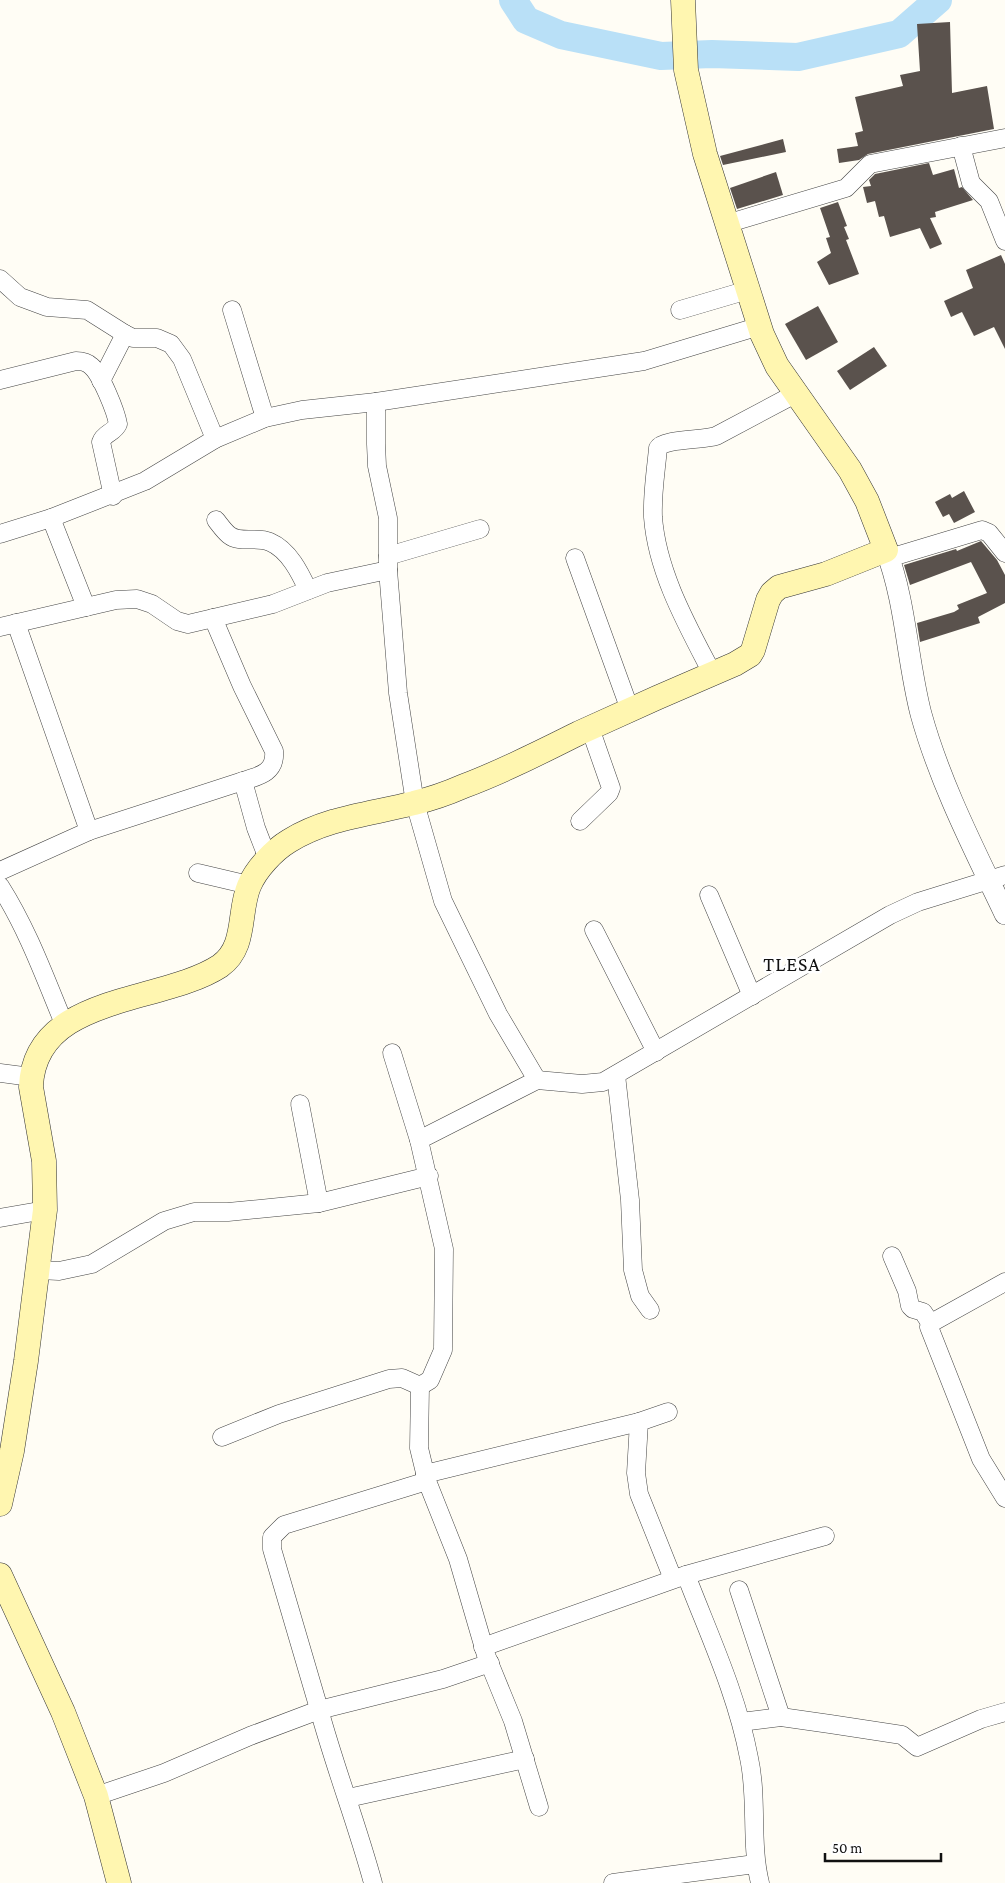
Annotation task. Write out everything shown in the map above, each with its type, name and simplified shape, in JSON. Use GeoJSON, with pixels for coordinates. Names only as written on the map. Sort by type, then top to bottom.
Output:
{"type":"FeatureCollection","features":[{"type":"Feature","properties":{"kind":"main road"},"geometry":{"type":"LineString","coordinates":[[0,1504],[6,1452],[38,1270],[45,1210],[44,1160],[31,1088],[31,1077],[34,1062],[44,1046],[57,1031],[87,1012],[199,976],[220,965],[231,955],[238,941],[249,886],[268,859],[288,841],[333,821],[415,803],[487,778],[590,728],[712,674],[750,655],[768,600],[772,592],[779,587],[888,554],[867,501],[850,470],[795,394],[767,348],[726,224],[706,154],[686,70],[683,0]]}},
{"type":"Feature","properties":{"kind":"main road"},"geometry":{"type":"LineString","coordinates":[[0,1576],[63,1712],[96,1796],[119,1883]]}},
{"type":"Feature","properties":{"kind":"street"},"geometry":{"type":"LineString","coordinates":[[726,224],[846,188],[870,164],[1005,138]]}},
{"type":"Feature","properties":{"kind":"street"},"geometry":{"type":"LineString","coordinates":[[961,146],[972,183],[990,201],[1005,241]]}},
{"type":"Feature","properties":{"kind":"street"},"geometry":{"type":"LineString","coordinates":[[0,279],[20,297],[46,307],[87,310],[133,338],[157,338],[171,344],[182,359],[215,439]]}},
{"type":"Feature","properties":{"kind":"street"},"geometry":{"type":"LineString","coordinates":[[680,310],[748,290]]}},
{"type":"Feature","properties":{"kind":"street"},"geometry":{"type":"LineString","coordinates":[[232,310],[265,418]]}},
{"type":"Feature","properties":{"kind":"street"},"geometry":{"type":"LineString","coordinates":[[0,534],[113,496],[145,481],[215,439],[265,418],[302,410],[376,402],[644,361],[760,326]]}},
{"type":"Feature","properties":{"kind":"street"},"geometry":{"type":"LineString","coordinates":[[101,380],[125,334]]}},
{"type":"Feature","properties":{"kind":"street"},"geometry":{"type":"LineString","coordinates":[[0,380],[80,361],[93,368],[101,380],[118,424],[115,430],[105,436],[101,442],[113,496]]}},
{"type":"Feature","properties":{"kind":"street"},"geometry":{"type":"LineString","coordinates":[[712,674],[686,622],[656,542],[653,517],[653,479],[658,448],[664,443],[716,436],[795,394]]}},
{"type":"Feature","properties":{"kind":"street"},"geometry":{"type":"LineString","coordinates":[[376,402],[377,466],[388,518],[388,563],[398,693],[415,803],[443,901],[498,1014],[537,1080]]}},
{"type":"Feature","properties":{"kind":"street"},"geometry":{"type":"LineString","coordinates":[[51,518],[86,607]]}},
{"type":"Feature","properties":{"kind":"street"},"geometry":{"type":"LineString","coordinates":[[216,520],[229,535],[239,539],[270,542],[286,555],[297,568],[308,590]]}},
{"type":"Feature","properties":{"kind":"street"},"geometry":{"type":"LineString","coordinates":[[89,831],[8,625],[116,600],[137,599],[152,604],[177,622],[188,624],[273,604],[480,529]]}},
{"type":"Feature","properties":{"kind":"street"},"geometry":{"type":"LineString","coordinates":[[1005,553],[989,533],[982,530],[888,554],[912,674],[930,742],[997,877],[1005,914]]}},
{"type":"Feature","properties":{"kind":"street"},"geometry":{"type":"LineString","coordinates":[[575,558],[630,710]]}},
{"type":"Feature","properties":{"kind":"street"},"geometry":{"type":"LineString","coordinates":[[0,871],[89,831],[264,775],[271,769],[275,760],[274,751],[242,686],[213,618]]}},
{"type":"Feature","properties":{"kind":"street"},"geometry":{"type":"LineString","coordinates":[[580,821],[609,793],[611,788],[590,728]]}},
{"type":"Feature","properties":{"kind":"street"},"geometry":{"type":"LineString","coordinates":[[242,781],[256,828],[268,859]]}},
{"type":"Feature","properties":{"kind":"street"},"geometry":{"type":"LineString","coordinates":[[198,873],[249,886]]}},
{"type":"Feature","properties":{"kind":"street"},"geometry":{"type":"LineString","coordinates":[[419,1140],[537,1080],[595,1084],[656,1052],[890,915],[918,902],[997,877]]}},
{"type":"Feature","properties":{"kind":"street"},"geometry":{"type":"LineString","coordinates":[[0,886],[18,914],[33,946],[65,1026]]}},
{"type":"Feature","properties":{"kind":"street"},"geometry":{"type":"LineString","coordinates":[[709,895],[752,996]]}},
{"type":"Feature","properties":{"kind":"street"},"geometry":{"type":"LineString","coordinates":[[594,930],[656,1052]]}},
{"type":"Feature","properties":{"kind":"street"},"geometry":{"type":"LineString","coordinates":[[392,1053],[429,1176],[444,1249],[444,1350],[430,1380],[420,1386]]}},
{"type":"Feature","properties":{"kind":"street"},"geometry":{"type":"LineString","coordinates":[[0,1073],[31,1077]]}},
{"type":"Feature","properties":{"kind":"street"},"geometry":{"type":"LineString","coordinates":[[616,1074],[630,1200],[633,1270],[640,1296],[650,1310]]}},
{"type":"Feature","properties":{"kind":"street"},"geometry":{"type":"LineString","coordinates":[[300,1104],[319,1203]]}},
{"type":"Feature","properties":{"kind":"street"},"geometry":{"type":"LineString","coordinates":[[38,1270],[59,1272],[92,1264],[164,1221],[194,1212],[228,1212],[319,1203],[429,1176]]}},
{"type":"Feature","properties":{"kind":"street"},"geometry":{"type":"LineString","coordinates":[[0,1218],[45,1210]]}},
{"type":"Feature","properties":{"kind":"street"},"geometry":{"type":"LineString","coordinates":[[892,1256],[907,1291],[910,1306],[923,1312],[931,1324],[930,1329],[981,1459],[1005,1498]]}},
{"type":"Feature","properties":{"kind":"street"},"geometry":{"type":"LineString","coordinates":[[931,1324],[1005,1282]]}},
{"type":"Feature","properties":{"kind":"street"},"geometry":{"type":"LineString","coordinates":[[222,1438],[279,1414],[389,1379],[402,1378],[420,1386]]}},
{"type":"Feature","properties":{"kind":"street"},"geometry":{"type":"LineString","coordinates":[[420,1386],[419,1448],[426,1478],[458,1559],[487,1655],[513,1721],[539,1807]]}},
{"type":"Feature","properties":{"kind":"street"},"geometry":{"type":"LineString","coordinates":[[373,1883],[319,1710],[272,1549],[272,1537],[284,1525],[426,1478],[638,1422],[668,1412]]}},
{"type":"Feature","properties":{"kind":"street"},"geometry":{"type":"LineString","coordinates":[[638,1422],[636,1473],[639,1494],[722,1664],[741,1722],[750,1760],[754,1800],[756,1864],[760,1883]]}},
{"type":"Feature","properties":{"kind":"street"},"geometry":{"type":"LineString","coordinates":[[96,1796],[164,1773],[250,1736],[319,1710],[443,1679],[487,1655],[679,1577],[825,1536]]}},
{"type":"Feature","properties":{"kind":"street"},"geometry":{"type":"LineString","coordinates":[[739,1590],[781,1717]]}},
{"type":"Feature","properties":{"kind":"street"},"geometry":{"type":"LineString","coordinates":[[741,1722],[781,1717],[902,1735],[917,1747],[981,1719],[1005,1712]]}},
{"type":"Feature","properties":{"kind":"street"},"geometry":{"type":"LineString","coordinates":[[348,1798],[525,1759]]}},
{"type":"Feature","properties":{"kind":"street"},"geometry":{"type":"LineString","coordinates":[[613,1883],[756,1864]]}},
{"type":"Feature","properties":{"kind":"building"},"geometry":{"type":"Polygon","coordinates":[[[950,22],[952,93],[987,86],[994,129],[868,154],[859,160],[839,163],[837,149],[858,146],[855,133],[863,131],[855,97],[903,86],[900,75],[920,71],[917,24],[950,22]]]}},
{"type":"Feature","properties":{"kind":"building"},"geometry":{"type":"Polygon","coordinates":[[[783,139],[786,152],[723,165],[720,156],[783,139]]]}},
{"type":"Feature","properties":{"kind":"building"},"geometry":{"type":"Polygon","coordinates":[[[929,163],[933,175],[954,169],[959,188],[962,187],[973,200],[935,212],[936,217],[930,218],[942,244],[930,249],[920,228],[890,237],[884,216],[879,217],[875,201],[867,203],[863,187],[871,186],[869,180],[875,174],[929,163]]]}},
{"type":"Feature","properties":{"kind":"building"},"geometry":{"type":"Polygon","coordinates":[[[776,172],[783,195],[737,209],[730,188],[776,172]]]}},
{"type":"Feature","properties":{"kind":"building"},"geometry":{"type":"Polygon","coordinates":[[[838,202],[847,226],[844,227],[849,239],[846,240],[859,274],[829,285],[817,262],[831,253],[826,238],[830,237],[820,208],[838,202]]]}},
{"type":"Feature","properties":{"kind":"building"},"geometry":{"type":"Polygon","coordinates":[[[1001,255],[1005,264],[1005,349],[994,327],[974,336],[962,312],[951,317],[944,301],[973,288],[966,270],[1001,255]]]}},
{"type":"Feature","properties":{"kind":"building"},"geometry":{"type":"Polygon","coordinates":[[[818,306],[838,342],[806,360],[785,324],[818,306]]]}},
{"type":"Feature","properties":{"kind":"building"},"geometry":{"type":"Polygon","coordinates":[[[874,347],[887,366],[850,390],[837,371],[874,347]]]}},
{"type":"Feature","properties":{"kind":"building"},"geometry":{"type":"Polygon","coordinates":[[[964,491],[975,512],[954,523],[949,514],[943,517],[935,502],[950,494],[952,498],[964,491]]]}},
{"type":"Feature","properties":{"kind":"building"},"geometry":{"type":"Polygon","coordinates":[[[981,541],[997,560],[1005,575],[1005,603],[978,617],[980,623],[920,642],[917,623],[954,612],[959,609],[957,605],[987,593],[971,562],[910,585],[904,565],[956,549],[957,551],[981,541]]]}},
{"type":"Feature","properties":{"kind":"waterway"},"geometry":{"type":"LineString","coordinates":[[513,0],[526,20],[561,35],[661,56],[712,54],[798,57],[899,34],[938,0]]}},
{"type":"Feature","properties":{"kind":"district","name":"TLESA"},"geometry":{"type":"Point","coordinates":[792,964]}}]}
